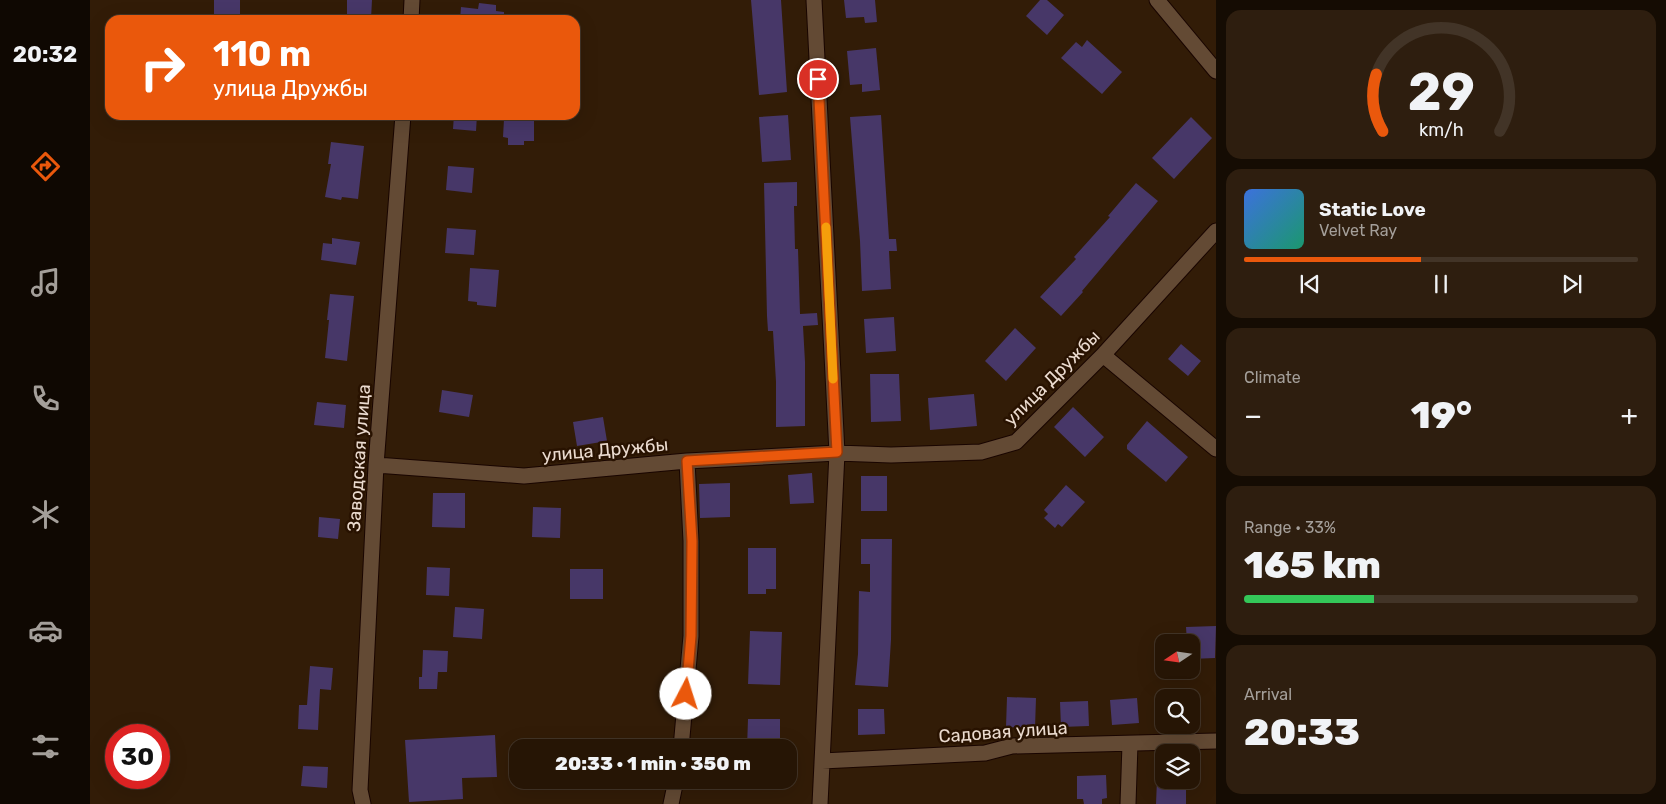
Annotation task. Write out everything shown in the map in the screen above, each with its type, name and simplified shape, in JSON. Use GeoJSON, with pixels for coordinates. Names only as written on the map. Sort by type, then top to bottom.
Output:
{"type":"FeatureCollection","features":[{"type":"Feature","properties":{"kind":"street"},"geometry":{"type":"LineString","coordinates":[[411,15],[412,0]]}},
{"type":"Feature","properties":{"kind":"street"},"geometry":{"type":"LineString","coordinates":[[814,0],[837,452],[820,804]]}},
{"type":"Feature","properties":{"kind":"street"},"geometry":{"type":"LineString","coordinates":[[1157,0],[1216,71]]}},
{"type":"Feature","properties":{"kind":"street","name":"Заводская улица"},"geometry":{"type":"LineString","coordinates":[[363,804],[360,790],[376,465],[403,120]]}},
{"type":"Feature","properties":{"kind":"street","name":"улица Дружбы"},"geometry":{"type":"LineString","coordinates":[[376,465],[524,476],[687,461],[837,452],[891,455],[981,452],[1016,442],[1104,355],[1216,231]]}},
{"type":"Feature","properties":{"kind":"street"},"geometry":{"type":"LineString","coordinates":[[1104,355],[1216,449]]}},
{"type":"Feature","properties":{"kind":"street"},"geometry":{"type":"LineString","coordinates":[[682,739],[691,636],[692,541],[687,461]]}},
{"type":"Feature","properties":{"kind":"street","name":"Садовая улица"},"geometry":{"type":"LineString","coordinates":[[822,761],[985,753],[1012,746],[1216,741]]}},
{"type":"Feature","properties":{"kind":"street"},"geometry":{"type":"LineString","coordinates":[[1128,804],[1130,744]]}},
{"type":"Feature","properties":{"kind":"street"},"geometry":{"type":"LineString","coordinates":[[671,804],[674,789]]}},
{"type":"Feature","properties":{"kind":"building"},"geometry":{"type":"Polygon","coordinates":[[[214,0],[240,0],[240,15],[214,15],[214,0]]]}},
{"type":"Feature","properties":{"kind":"building"},"geometry":{"type":"Polygon","coordinates":[[[347,0],[372,0],[371,15],[347,15],[347,0]]]}},
{"type":"Feature","properties":{"kind":"building"},"geometry":{"type":"Polygon","coordinates":[[[751,0],[781,0],[787,92],[759,95],[751,0]]]}},
{"type":"Feature","properties":{"kind":"building"},"geometry":{"type":"Polygon","coordinates":[[[844,0],[875,0],[877,22],[865,23],[864,17],[846,18],[844,0]]]}},
{"type":"Feature","properties":{"kind":"building"},"geometry":{"type":"Polygon","coordinates":[[[1040,0],[1047,0],[1064,15],[1047,35],[1026,16],[1040,0]]]}},
{"type":"Feature","properties":{"kind":"building"},"geometry":{"type":"Polygon","coordinates":[[[479,3],[496,5],[496,11],[504,12],[504,15],[460,15],[461,7],[478,9],[479,3]]]}},
{"type":"Feature","properties":{"kind":"building"},"geometry":{"type":"Polygon","coordinates":[[[1087,40],[1122,72],[1102,94],[1061,58],[1076,42],[1082,47],[1087,40]]]}},
{"type":"Feature","properties":{"kind":"building"},"geometry":{"type":"Polygon","coordinates":[[[876,48],[880,90],[862,92],[862,84],[850,85],[847,51],[876,48]]]}},
{"type":"Feature","properties":{"kind":"building"},"geometry":{"type":"Polygon","coordinates":[[[788,115],[791,160],[762,162],[759,117],[788,115]]]}},
{"type":"Feature","properties":{"kind":"building"},"geometry":{"type":"Polygon","coordinates":[[[881,115],[889,239],[896,239],[897,251],[889,251],[891,289],[862,291],[850,117],[881,115]]]}},
{"type":"Feature","properties":{"kind":"building"},"geometry":{"type":"Polygon","coordinates":[[[1191,117],[1212,138],[1174,179],[1152,158],[1191,117]]]}},
{"type":"Feature","properties":{"kind":"building"},"geometry":{"type":"Polygon","coordinates":[[[454,120],[477,120],[476,131],[453,129],[454,120]]]}},
{"type":"Feature","properties":{"kind":"building"},"geometry":{"type":"Polygon","coordinates":[[[504,120],[534,120],[534,141],[524,141],[524,145],[508,145],[508,138],[503,137],[504,120]]]}},
{"type":"Feature","properties":{"kind":"building"},"geometry":{"type":"Polygon","coordinates":[[[331,142],[364,146],[358,199],[342,197],[341,200],[325,197],[331,164],[328,164],[331,142]]]}},
{"type":"Feature","properties":{"kind":"building"},"geometry":{"type":"Polygon","coordinates":[[[448,166],[474,168],[472,193],[446,190],[448,166]]]}},
{"type":"Feature","properties":{"kind":"building"},"geometry":{"type":"Polygon","coordinates":[[[797,182],[797,206],[794,206],[795,249],[798,249],[800,314],[817,313],[818,325],[803,326],[805,426],[776,427],[773,331],[768,331],[767,316],[764,183],[797,182]]]}},
{"type":"Feature","properties":{"kind":"building"},"geometry":{"type":"Polygon","coordinates":[[[1136,183],[1158,201],[1061,316],[1040,297],[1076,259],[1074,257],[1110,217],[1108,216],[1136,183]]]}},
{"type":"Feature","properties":{"kind":"building"},"geometry":{"type":"Polygon","coordinates":[[[447,228],[476,230],[474,255],[445,253],[447,228]]]}},
{"type":"Feature","properties":{"kind":"building"},"geometry":{"type":"Polygon","coordinates":[[[332,238],[360,242],[356,265],[321,260],[323,243],[332,244],[332,238]]]}},
{"type":"Feature","properties":{"kind":"building"},"geometry":{"type":"Polygon","coordinates":[[[470,268],[499,270],[496,307],[477,305],[477,302],[468,301],[470,268]]]}},
{"type":"Feature","properties":{"kind":"building"},"geometry":{"type":"Polygon","coordinates":[[[330,294],[354,296],[347,361],[325,358],[330,294]]]}},
{"type":"Feature","properties":{"kind":"building"},"geometry":{"type":"Polygon","coordinates":[[[894,317],[896,351],[866,353],[864,319],[894,317]]]}},
{"type":"Feature","properties":{"kind":"building"},"geometry":{"type":"Polygon","coordinates":[[[1015,328],[1036,348],[1006,381],[985,361],[1015,328]]]}},
{"type":"Feature","properties":{"kind":"building"},"geometry":{"type":"Polygon","coordinates":[[[1181,344],[1201,361],[1188,376],[1168,359],[1181,344]]]}},
{"type":"Feature","properties":{"kind":"building"},"geometry":{"type":"Polygon","coordinates":[[[870,374],[899,374],[901,421],[871,422],[870,374]]]}},
{"type":"Feature","properties":{"kind":"building"},"geometry":{"type":"Polygon","coordinates":[[[442,390],[473,395],[469,417],[439,412],[442,390]]]}},
{"type":"Feature","properties":{"kind":"building"},"geometry":{"type":"Polygon","coordinates":[[[974,394],[977,426],[930,430],[928,398],[974,394]]]}},
{"type":"Feature","properties":{"kind":"building"},"geometry":{"type":"Polygon","coordinates":[[[317,402],[346,405],[344,428],[314,425],[317,402]]]}},
{"type":"Feature","properties":{"kind":"building"},"geometry":{"type":"Polygon","coordinates":[[[1073,407],[1104,437],[1085,457],[1054,427],[1073,407]]]}},
{"type":"Feature","properties":{"kind":"building"},"geometry":{"type":"Polygon","coordinates":[[[603,417],[607,441],[577,446],[573,422],[603,417]]]}},
{"type":"Feature","properties":{"kind":"building"},"geometry":{"type":"Polygon","coordinates":[[[1147,421],[1188,457],[1166,482],[1127,449],[1127,445],[1147,421]]]}},
{"type":"Feature","properties":{"kind":"building"},"geometry":{"type":"Polygon","coordinates":[[[812,473],[814,503],[790,504],[788,475],[812,473]]]}},
{"type":"Feature","properties":{"kind":"building"},"geometry":{"type":"Polygon","coordinates":[[[861,476],[887,476],[887,511],[861,511],[861,476]]]}},
{"type":"Feature","properties":{"kind":"building"},"geometry":{"type":"Polygon","coordinates":[[[730,483],[730,517],[700,518],[699,484],[730,483]]]}},
{"type":"Feature","properties":{"kind":"building"},"geometry":{"type":"Polygon","coordinates":[[[1066,485],[1085,502],[1062,527],[1058,524],[1055,528],[1044,518],[1048,514],[1044,510],[1066,485]]]}},
{"type":"Feature","properties":{"kind":"building"},"geometry":{"type":"Polygon","coordinates":[[[433,493],[465,493],[465,528],[432,527],[433,493]]]}},
{"type":"Feature","properties":{"kind":"building"},"geometry":{"type":"Polygon","coordinates":[[[533,507],[561,508],[560,538],[532,537],[533,507]]]}},
{"type":"Feature","properties":{"kind":"building"},"geometry":{"type":"Polygon","coordinates":[[[319,517],[340,519],[338,539],[318,537],[319,517]]]}},
{"type":"Feature","properties":{"kind":"building"},"geometry":{"type":"Polygon","coordinates":[[[861,539],[892,539],[891,640],[888,687],[855,685],[858,654],[859,591],[870,592],[870,564],[861,564],[861,539]]]}},
{"type":"Feature","properties":{"kind":"building"},"geometry":{"type":"Polygon","coordinates":[[[748,548],[776,548],[776,589],[766,589],[766,594],[748,594],[748,548]]]}},
{"type":"Feature","properties":{"kind":"building"},"geometry":{"type":"Polygon","coordinates":[[[427,567],[450,568],[449,596],[426,595],[427,567]]]}},
{"type":"Feature","properties":{"kind":"building"},"geometry":{"type":"Polygon","coordinates":[[[570,569],[603,569],[603,599],[570,599],[570,569]]]}},
{"type":"Feature","properties":{"kind":"building"},"geometry":{"type":"Polygon","coordinates":[[[455,607],[484,609],[482,639],[453,637],[455,607]]]}},
{"type":"Feature","properties":{"kind":"building"},"geometry":{"type":"Polygon","coordinates":[[[1216,626],[1215,658],[1200,659],[1200,634],[1186,634],[1186,627],[1216,626]]]}},
{"type":"Feature","properties":{"kind":"building"},"geometry":{"type":"Polygon","coordinates":[[[750,631],[782,632],[780,685],[748,684],[750,631]]]}},
{"type":"Feature","properties":{"kind":"building"},"geometry":{"type":"Polygon","coordinates":[[[423,650],[448,651],[447,672],[438,672],[437,689],[419,689],[419,677],[422,677],[423,650]]]}},
{"type":"Feature","properties":{"kind":"building"},"geometry":{"type":"Polygon","coordinates":[[[310,666],[333,668],[331,690],[320,689],[318,730],[298,729],[299,705],[307,705],[310,666]]]}},
{"type":"Feature","properties":{"kind":"building"},"geometry":{"type":"Polygon","coordinates":[[[1007,697],[1036,698],[1035,728],[1006,727],[1007,697]]]}},
{"type":"Feature","properties":{"kind":"building"},"geometry":{"type":"Polygon","coordinates":[[[1137,698],[1139,723],[1112,725],[1110,700],[1137,698]]]}},
{"type":"Feature","properties":{"kind":"building"},"geometry":{"type":"Polygon","coordinates":[[[1088,701],[1089,726],[1061,727],[1060,702],[1088,701]]]}},
{"type":"Feature","properties":{"kind":"building"},"geometry":{"type":"Polygon","coordinates":[[[858,709],[884,709],[885,734],[858,735],[858,709]]]}},
{"type":"Feature","properties":{"kind":"building"},"geometry":{"type":"Polygon","coordinates":[[[748,719],[780,719],[780,739],[747,739],[748,719]]]}},
{"type":"Feature","properties":{"kind":"building"},"geometry":{"type":"Polygon","coordinates":[[[495,735],[497,777],[462,778],[463,799],[409,802],[405,740],[495,735]]]}},
{"type":"Feature","properties":{"kind":"building"},"geometry":{"type":"Polygon","coordinates":[[[303,766],[328,767],[327,788],[301,786],[303,766]]]}},
{"type":"Feature","properties":{"kind":"building"},"geometry":{"type":"Polygon","coordinates":[[[1106,775],[1107,798],[1102,799],[1102,804],[1084,804],[1083,799],[1077,799],[1077,776],[1106,775]]]}},
{"type":"Feature","properties":{"kind":"building"},"geometry":{"type":"Polygon","coordinates":[[[1157,789],[1186,789],[1186,804],[1156,804],[1157,789]]]}},
{"type":"Feature","properties":{"kind":"slow traffic"},"geometry":{"type":"LineString","coordinates":[[826,227],[833,379]]}},
{"type":"Feature","properties":{"kind":"route"},"geometry":{"type":"LineString","coordinates":[[686,694],[691,636],[692,541],[687,461],[837,452],[818,79]]}}]}
